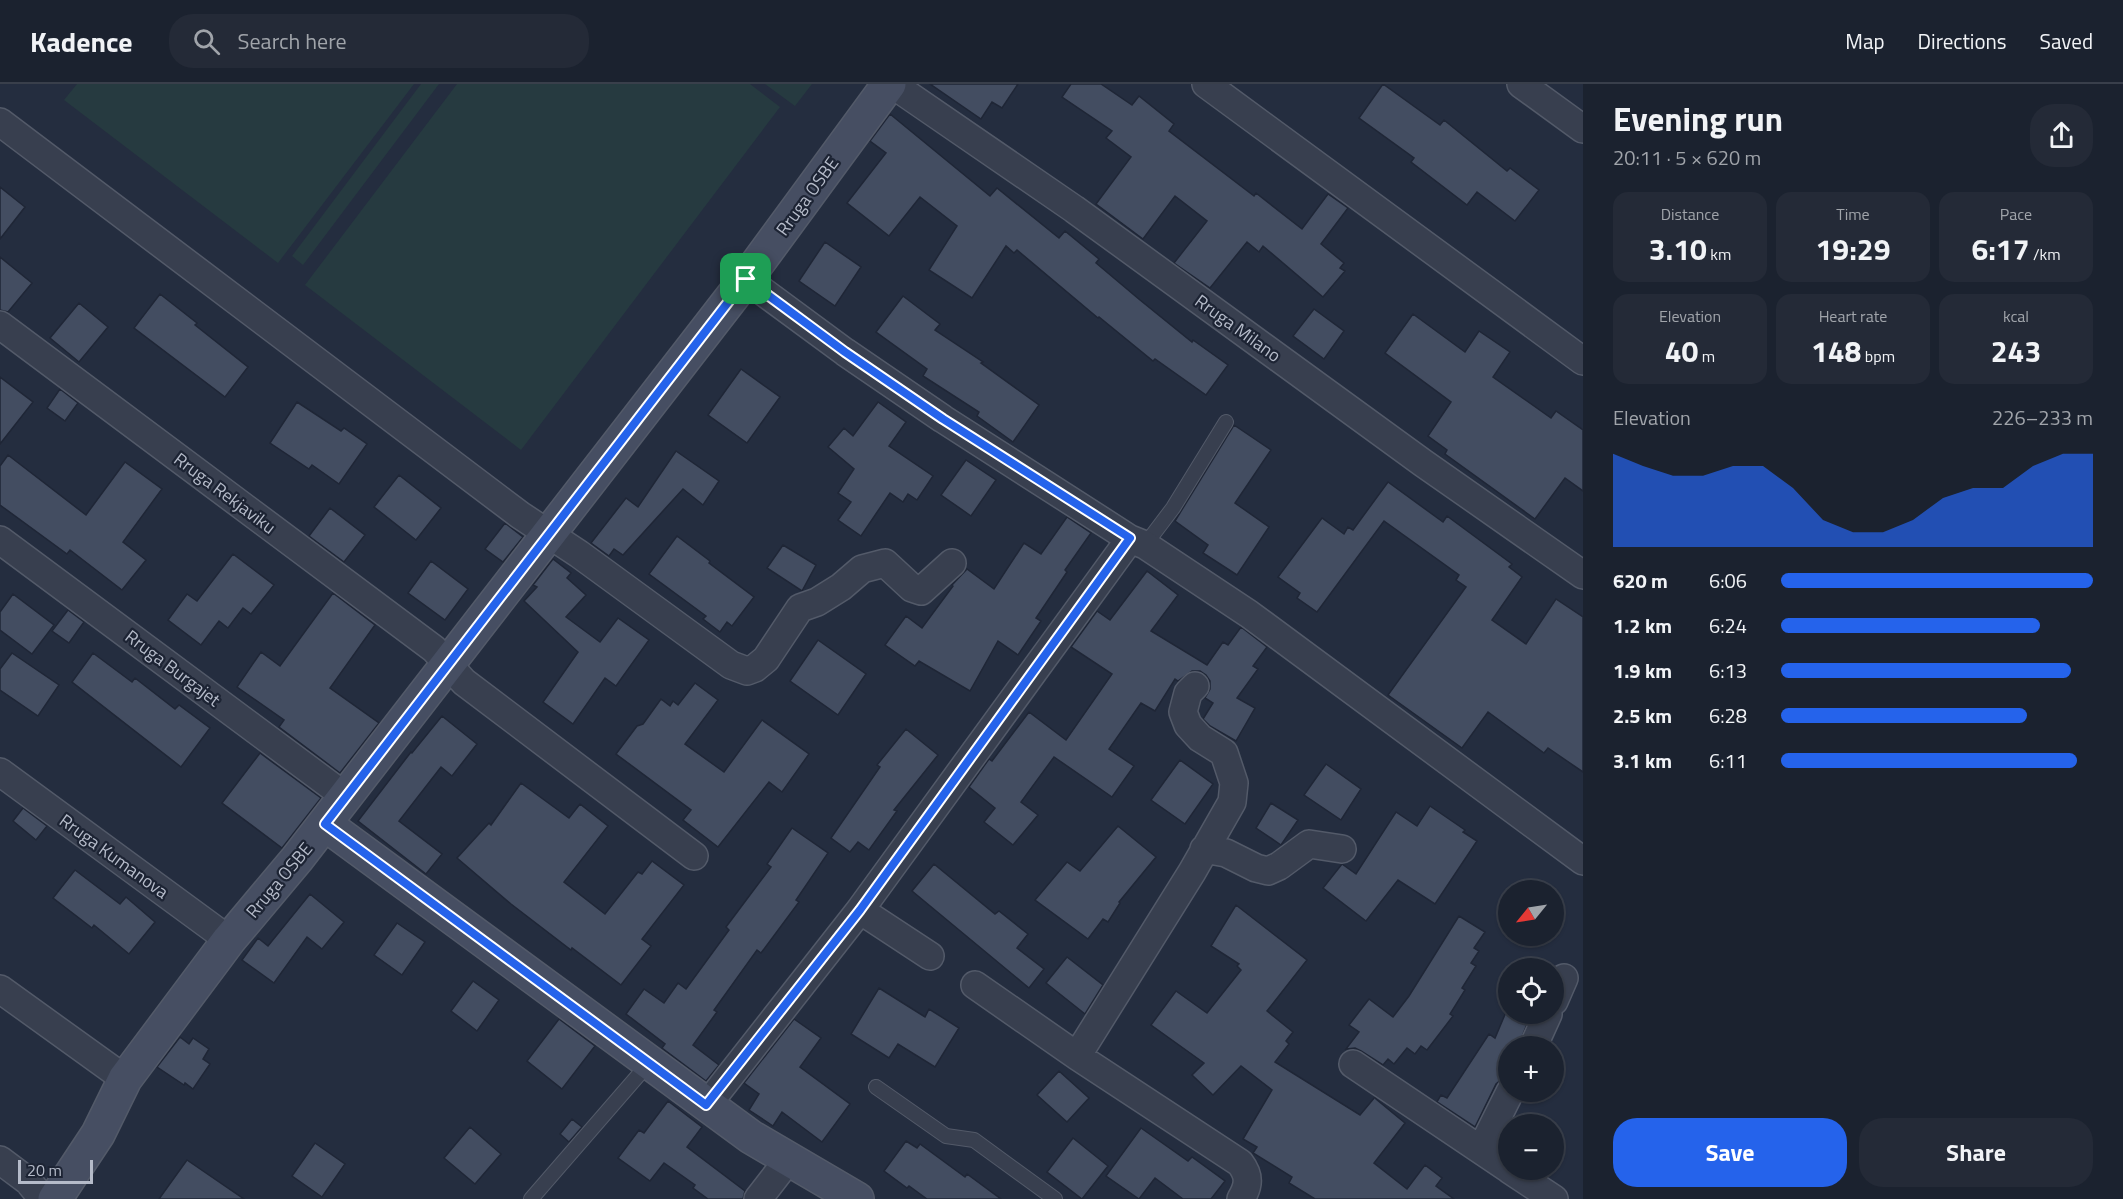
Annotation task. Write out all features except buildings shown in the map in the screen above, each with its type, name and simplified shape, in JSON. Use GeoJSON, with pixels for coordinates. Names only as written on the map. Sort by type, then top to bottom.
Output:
{"type":"FeatureCollection","features":[{"type":"Feature","properties":{"kind":"street","name":"Rruga OSBE"},"geometry":{"type":"LineString","coordinates":[[55,1199],[98,1134],[125,1079],[229,940],[346,797],[746,279],[891,84]]}},
{"type":"Feature","properties":{"kind":"street","name":"Rruga Milano"},"geometry":{"type":"LineString","coordinates":[[891,84],[1074,209],[1423,463],[1583,575]]}},
{"type":"Feature","properties":{"kind":"street"},"geometry":{"type":"LineString","coordinates":[[1206,84],[1583,361]]}},
{"type":"Feature","properties":{"kind":"street"},"geometry":{"type":"LineString","coordinates":[[1521,84],[1583,129]]}},
{"type":"Feature","properties":{"kind":"street"},"geometry":{"type":"LineString","coordinates":[[0,122],[520,515],[549,533],[731,664],[747,671],[755,668],[766,658],[800,608],[817,602],[841,587],[862,569],[885,563],[912,588],[921,591],[952,563]]}},
{"type":"Feature","properties":{"kind":"street"},"geometry":{"type":"LineString","coordinates":[[746,279],[845,352],[943,419],[1249,614],[1583,861]]}},
{"type":"Feature","properties":{"kind":"street","name":"Rruga Rekjaviku"},"geometry":{"type":"LineString","coordinates":[[0,325],[434,649],[464,682],[694,856]]}},
{"type":"Feature","properties":{"kind":"street","name":"Rruga Burgajet"},"geometry":{"type":"LineString","coordinates":[[0,540],[346,797]]}},
{"type":"Feature","properties":{"kind":"street"},"geometry":{"type":"LineString","coordinates":[[706,1105],[860,910],[1137,542]]}},
{"type":"Feature","properties":{"kind":"street"},"geometry":{"type":"LineString","coordinates":[[1077,1056],[1192,872],[1232,801],[1233,783],[1224,753],[1200,738],[1188,725],[1183,712],[1188,693],[1195,686]]}},
{"type":"Feature","properties":{"kind":"street","name":"Rruga Kumanova"},"geometry":{"type":"LineString","coordinates":[[0,772],[229,940]]}},
{"type":"Feature","properties":{"kind":"street"},"geometry":{"type":"LineString","coordinates":[[325,824],[751,1137],[857,1199]]}},
{"type":"Feature","properties":{"kind":"street"},"geometry":{"type":"LineString","coordinates":[[1204,849],[1226,853],[1256,868],[1268,871],[1279,866],[1309,844],[1342,849]]}},
{"type":"Feature","properties":{"kind":"street"},"geometry":{"type":"LineString","coordinates":[[860,910],[930,956]]}},
{"type":"Feature","properties":{"kind":"street"},"geometry":{"type":"LineString","coordinates":[[975,985],[1077,1056],[1240,1163],[1246,1171],[1249,1182],[1241,1199]]}},
{"type":"Feature","properties":{"kind":"street"},"geometry":{"type":"LineString","coordinates":[[0,989],[125,1079]]}},
{"type":"Feature","properties":{"kind":"street"},"geometry":{"type":"LineString","coordinates":[[1353,1064],[1498,1162]]}},
{"type":"Feature","properties":{"kind":"street"},"geometry":{"type":"LineString","coordinates":[[1481,1150],[1505,1102]]}},
{"type":"Feature","properties":{"kind":"street"},"geometry":{"type":"LineString","coordinates":[[758,1199],[789,1159]]}},
{"type":"Feature","properties":{"kind":"street"},"geometry":{"type":"LineString","coordinates":[[0,1160],[28,1181],[43,1199]]}},
{"type":"Feature","properties":{"kind":"street"},"geometry":{"type":"LineString","coordinates":[[1525,1180],[1554,1199]]}},
{"type":"Feature","properties":{"kind":"lane"},"geometry":{"type":"LineString","coordinates":[[1137,542],[1173,508],[1226,422]]}},
{"type":"Feature","properties":{"kind":"lane"},"geometry":{"type":"LineString","coordinates":[[531,1199],[649,1063]]}},
{"type":"Feature","properties":{"kind":"lane"},"geometry":{"type":"LineString","coordinates":[[876,1087],[946,1137],[974,1140],[1055,1199]]}},
{"type":"Feature","properties":{"kind":"shaded area"},"geometry":{"type":"Polygon","coordinates":[[[77,84],[414,84],[278,263],[64,100],[77,84]]]}},
{"type":"Feature","properties":{"kind":"shaded area"},"geometry":{"type":"Polygon","coordinates":[[[421,84],[439,84],[303,265],[292,256],[421,84]]]}},
{"type":"Feature","properties":{"kind":"shaded area"},"geometry":{"type":"Polygon","coordinates":[[[457,84],[750,84],[780,107],[521,450],[305,285],[457,84]]]}},
{"type":"Feature","properties":{"kind":"shaded area"},"geometry":{"type":"Polygon","coordinates":[[[765,84],[812,84],[795,106],[765,84]]]}},
{"type":"Feature","properties":{"kind":"route"},"geometry":{"type":"LineString","coordinates":[[746,279],[845,352],[943,419],[1130,538],[860,910],[706,1105],[325,824],[746,279]]}}]}
